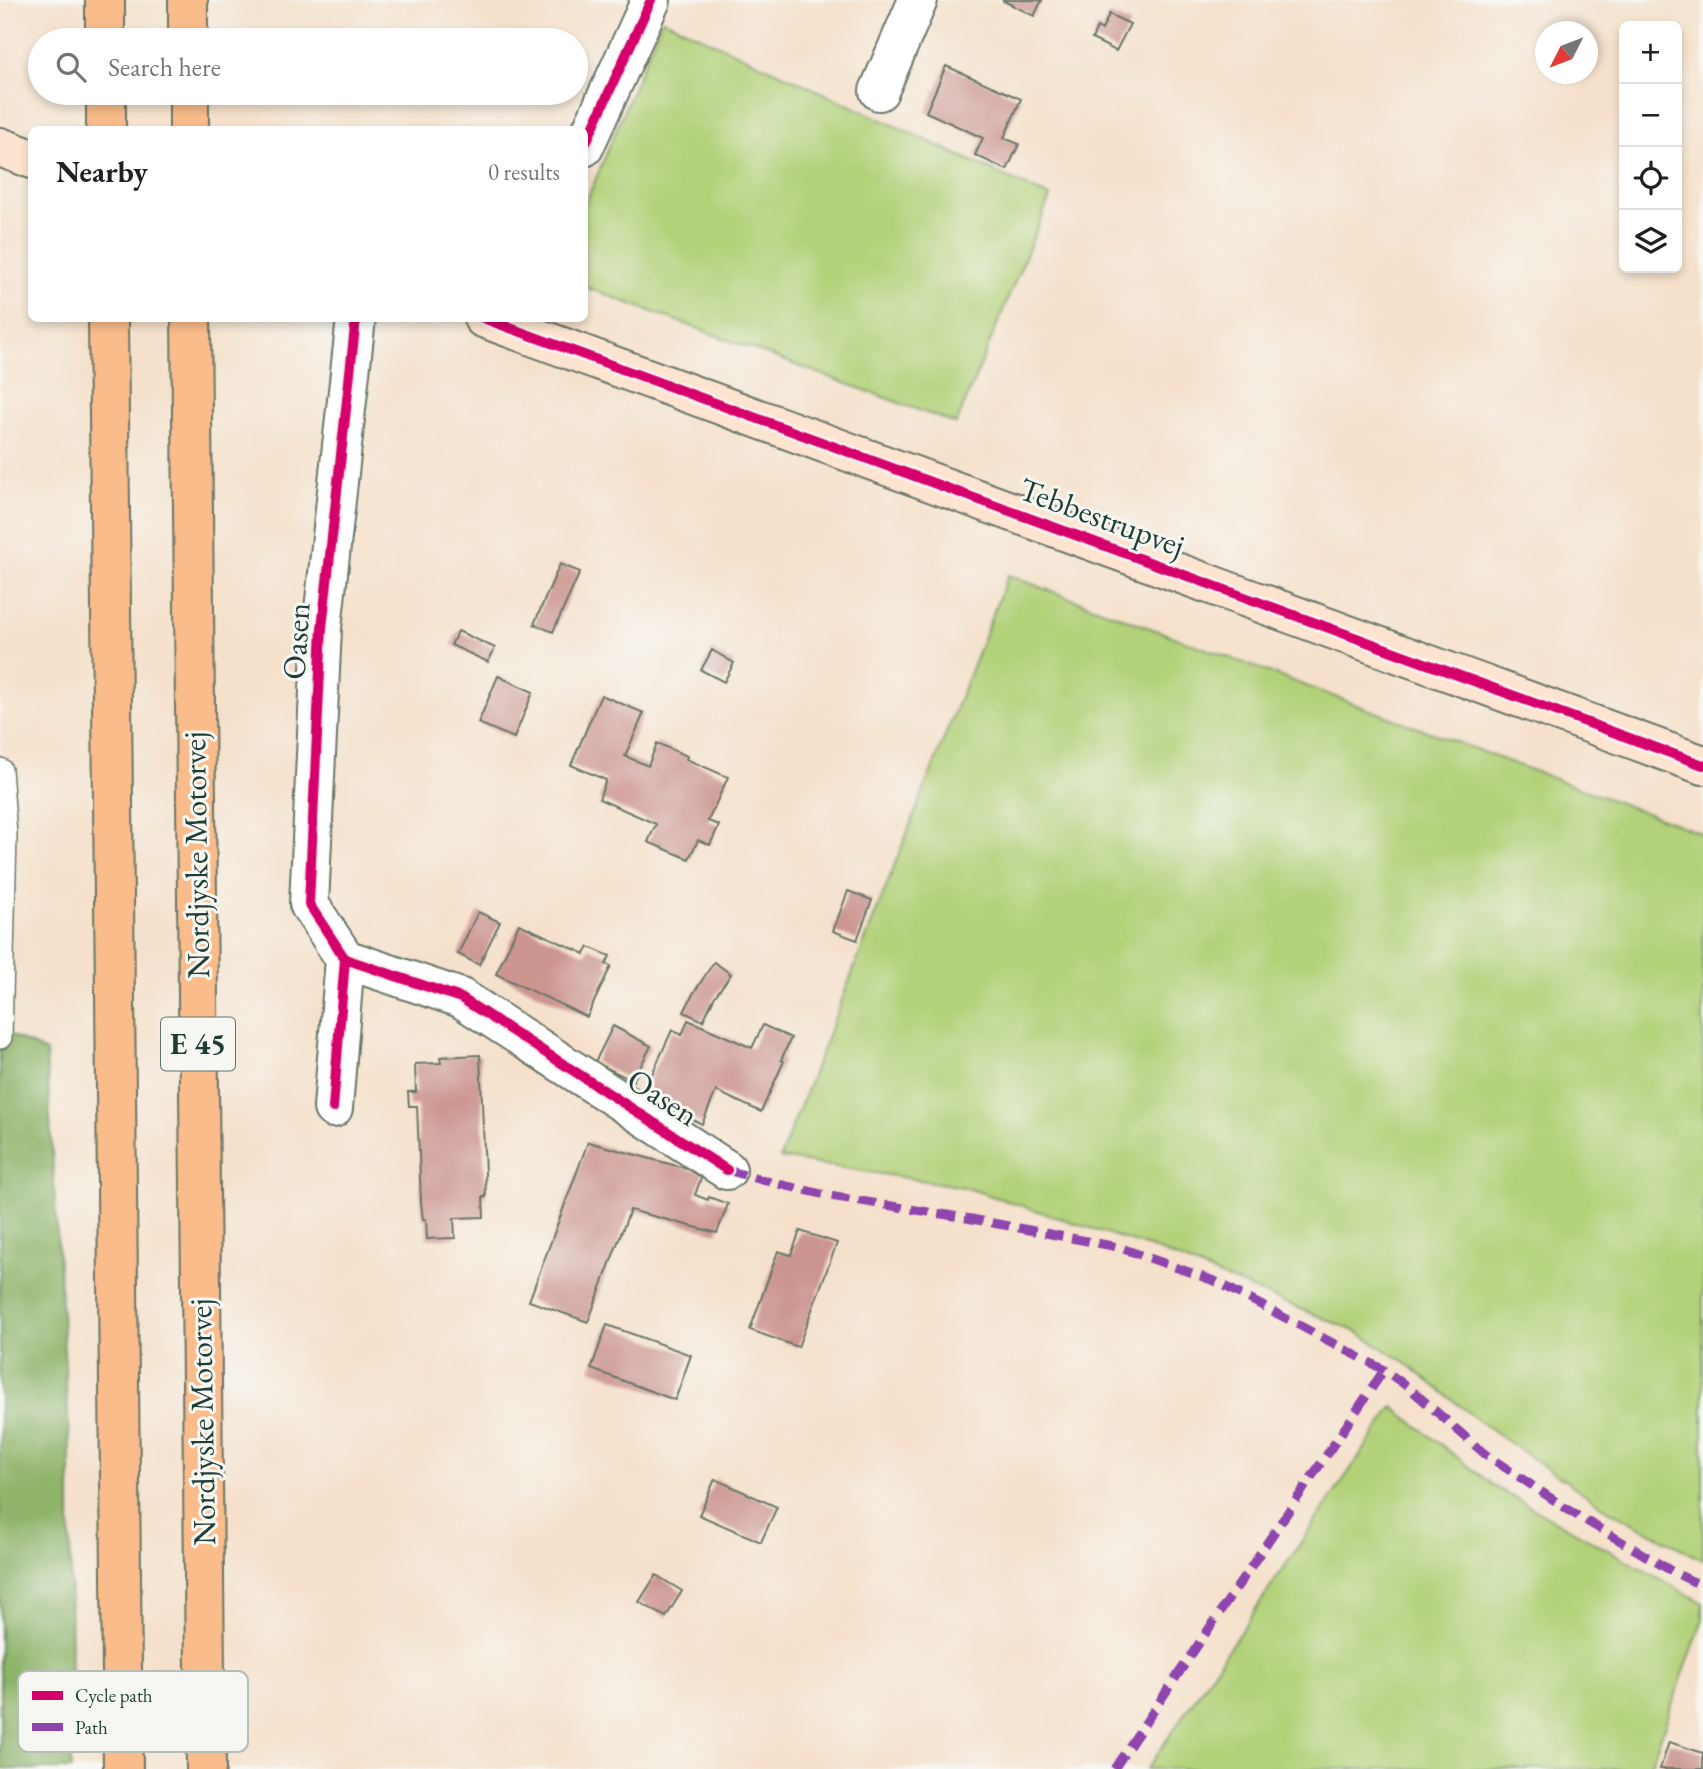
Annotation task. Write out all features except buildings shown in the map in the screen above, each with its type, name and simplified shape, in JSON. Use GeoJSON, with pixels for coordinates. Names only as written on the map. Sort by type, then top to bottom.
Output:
{"type":"FeatureCollection","features":[{"type":"Feature","properties":{"kind":"highway"},"geometry":{"type":"LineString","coordinates":[[105,0],[105,28]]}},
{"type":"Feature","properties":{"kind":"highway"},"geometry":{"type":"LineString","coordinates":[[188,0],[188,28]]}},
{"type":"Feature","properties":{"kind":"highway"},"geometry":{"type":"LineString","coordinates":[[106,105],[106,126]]}},
{"type":"Feature","properties":{"kind":"highway"},"geometry":{"type":"LineString","coordinates":[[189,105],[189,126]]}},
{"type":"Feature","properties":{"kind":"highway","name":"E 45"},"geometry":{"type":"LineString","coordinates":[[108,322],[122,1671]]}},
{"type":"Feature","properties":{"kind":"highway","name":"Nordjyske Motorvej"},"geometry":{"type":"LineString","coordinates":[[191,322],[205,1671]]}},
{"type":"Feature","properties":{"kind":"street"},"geometry":{"type":"LineString","coordinates":[[588,138],[652,0]]}},
{"type":"Feature","properties":{"kind":"street"},"geometry":{"type":"LineString","coordinates":[[878,92],[918,0]]}},
{"type":"Feature","properties":{"kind":"street"},"geometry":{"type":"LineString","coordinates":[[0,147],[28,158]]}},
{"type":"Feature","properties":{"kind":"street","name":"Oasen"},"geometry":{"type":"LineString","coordinates":[[356,322],[322,628],[309,904],[345,959],[461,998],[727,1170]]}},
{"type":"Feature","properties":{"kind":"street","name":"Tebbestrupvej"},"geometry":{"type":"LineString","coordinates":[[500,322],[1703,765]]}},
{"type":"Feature","properties":{"kind":"street"},"geometry":{"type":"LineString","coordinates":[[333,1108],[345,959]]}},
{"type":"Feature","properties":{"kind":"lane"},"geometry":{"type":"LineString","coordinates":[[0,770],[5,835],[0,1037]]}},
{"type":"Feature","properties":{"kind":"green space"},"geometry":{"type":"Polygon","coordinates":[[[662,19],[1050,197],[956,424],[588,288],[588,197],[662,19]]]}},
{"type":"Feature","properties":{"kind":"green space"},"geometry":{"type":"Polygon","coordinates":[[[1008,575],[1703,834],[1703,1560],[1608,1510],[1492,1431],[1403,1361],[1357,1332],[1152,1248],[964,1187],[780,1158],[1008,575]]]}},
{"type":"Feature","properties":{"kind":"green space"},"geometry":{"type":"Polygon","coordinates":[[[0,1030],[46,1052],[70,1449],[71,1671],[18,1671],[18,1752],[71,1752],[71,1769],[0,1769],[0,1030]]]}},
{"type":"Feature","properties":{"kind":"green space"},"geometry":{"type":"Polygon","coordinates":[[[1393,1407],[1495,1487],[1703,1603],[1703,1619],[1649,1769],[1147,1769],[1393,1407]]]}},
{"type":"Feature","properties":{"kind":"marked path"},"geometry":{"type":"LineString","coordinates":[[727,1170],[830,1196],[972,1219],[1118,1247],[1217,1282],[1384,1370],[1408,1387],[1485,1454],[1573,1513],[1675,1573],[1703,1586]]}},
{"type":"Feature","properties":{"kind":"marked path"},"geometry":{"type":"LineString","coordinates":[[1114,1769],[1384,1370]]}},
{"type":"Feature","properties":{"kind":"cycle path"},"geometry":{"type":"LineString","coordinates":[[588,138],[651,0]]}},
{"type":"Feature","properties":{"kind":"cycle path"},"geometry":{"type":"LineString","coordinates":[[333,1108],[345,959],[309,904],[322,628],[356,322]]}},
{"type":"Feature","properties":{"kind":"cycle path"},"geometry":{"type":"LineString","coordinates":[[494,322],[1703,765]]}},
{"type":"Feature","properties":{"kind":"cycle path"},"geometry":{"type":"LineString","coordinates":[[345,959],[461,998],[727,1170]]}}]}
